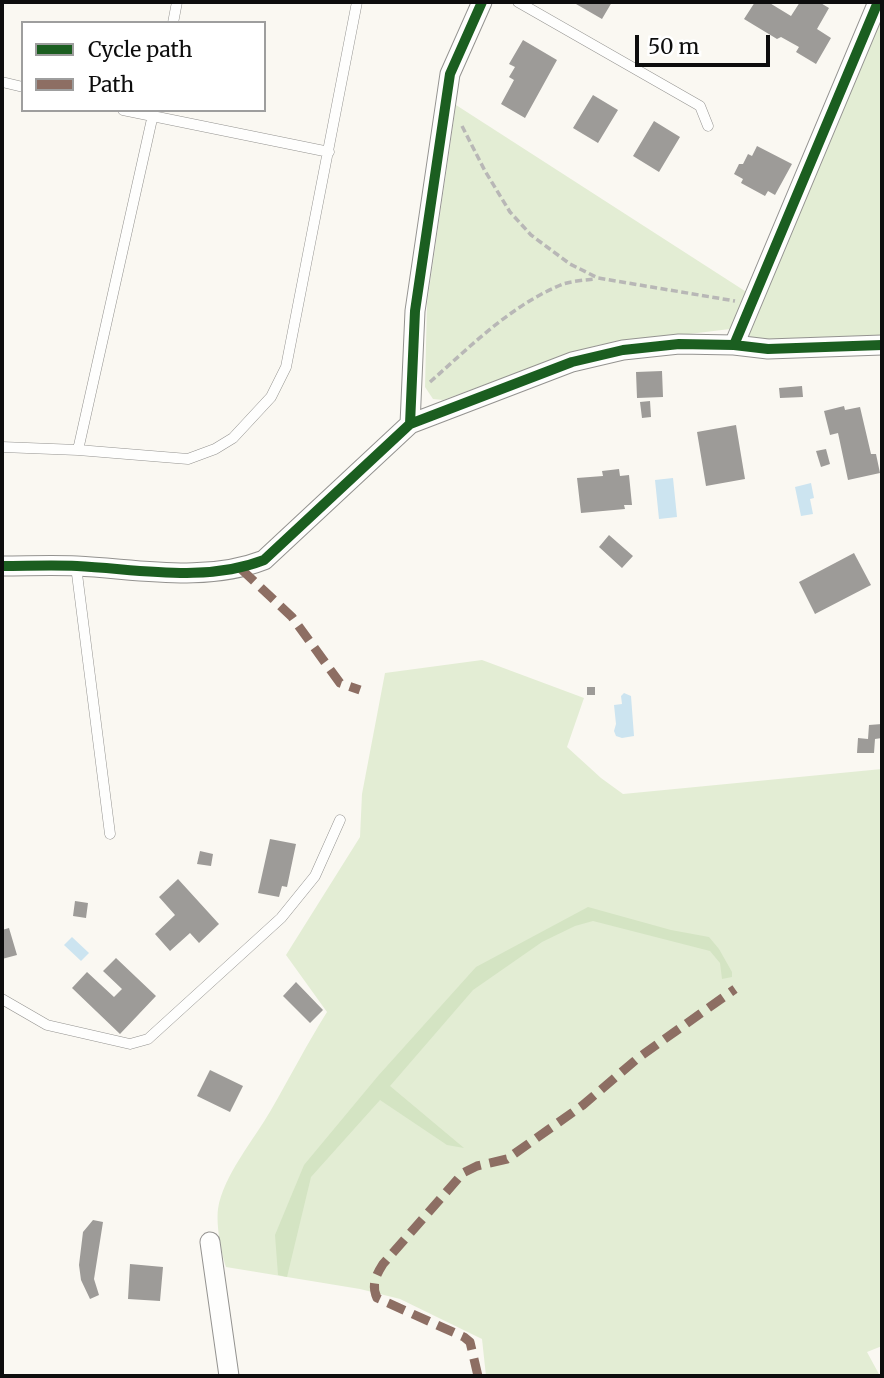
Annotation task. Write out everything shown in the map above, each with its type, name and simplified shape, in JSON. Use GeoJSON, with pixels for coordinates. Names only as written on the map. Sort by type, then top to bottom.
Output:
{"type":"FeatureCollection","features":[{"type":"Feature","properties":{"kind":"street"},"geometry":{"type":"LineString","coordinates":[[410,424],[415,311],[450,74],[482,2]]}},
{"type":"Feature","properties":{"kind":"street"},"geometry":{"type":"LineString","coordinates":[[734,345],[878,2]]}},
{"type":"Feature","properties":{"kind":"street"},"geometry":{"type":"LineString","coordinates":[[2,566],[76,566],[155,572],[218,572],[241,569],[264,560],[410,424],[572,362],[610,353],[679,344],[768,349],[882,345]]}},
{"type":"Feature","properties":{"kind":"street"},"geometry":{"type":"LineString","coordinates":[[210,1242],[229,1376]]}},
{"type":"Feature","properties":{"kind":"lane"},"geometry":{"type":"LineString","coordinates":[[173,21],[177,2]]}},
{"type":"Feature","properties":{"kind":"lane"},"geometry":{"type":"LineString","coordinates":[[2,447],[188,459],[215,449],[233,438],[271,397],[286,367],[357,2]]}},
{"type":"Feature","properties":{"kind":"lane"},"geometry":{"type":"LineString","coordinates":[[518,2],[700,106],[708,126]]}},
{"type":"Feature","properties":{"kind":"lane"},"geometry":{"type":"LineString","coordinates":[[2,82],[21,87]]}},
{"type":"Feature","properties":{"kind":"lane"},"geometry":{"type":"LineString","coordinates":[[78,450],[153,114],[329,152]]}},
{"type":"Feature","properties":{"kind":"lane"},"geometry":{"type":"LineString","coordinates":[[76,566],[110,834]]}},
{"type":"Feature","properties":{"kind":"lane"},"geometry":{"type":"LineString","coordinates":[[2,999],[47,1025],[130,1044],[148,1039],[281,918],[315,876],[340,820]]}},
{"type":"Feature","properties":{"kind":"path"},"geometry":{"type":"LineString","coordinates":[[445,108],[458,118],[510,212],[531,235],[570,264],[598,278],[751,304]]}},
{"type":"Feature","properties":{"kind":"path"},"geometry":{"type":"LineString","coordinates":[[412,398],[486,332],[527,301],[565,283],[598,278]]}},
{"type":"Feature","properties":{"kind":"green space"},"geometry":{"type":"Polygon","coordinates":[[[882,2],[882,345],[734,345],[882,2]]]}},
{"type":"Feature","properties":{"kind":"green space"},"geometry":{"type":"Polygon","coordinates":[[[456,105],[748,293],[734,325],[730,329],[599,345],[443,400],[433,399],[425,387],[427,303],[456,105]]]}},
{"type":"Feature","properties":{"kind":"green space"},"geometry":{"type":"Polygon","coordinates":[[[482,660],[584,698],[567,747],[623,794],[882,769],[882,1346],[867,1352],[880,1376],[486,1376],[482,1339],[400,1299],[360,1289],[226,1267],[219,1238],[218,1209],[221,1196],[240,1158],[327,1012],[286,955],[360,837],[362,794],[385,673],[482,660]]]}},
{"type":"Feature","properties":{"kind":"green space"},"geometry":{"type":"Polygon","coordinates":[[[588,907],[671,930],[709,937],[719,949],[732,972],[732,977],[722,979],[720,963],[710,951],[593,921],[575,926],[542,942],[473,990],[390,1086],[464,1148],[447,1145],[380,1100],[311,1177],[287,1277],[278,1275],[275,1235],[304,1165],[378,1076],[476,967],[588,907]]]}},
{"type":"Feature","properties":{"kind":"water"},"geometry":{"type":"Polygon","coordinates":[[[673,478],[677,517],[659,519],[655,480],[673,478]]]}},
{"type":"Feature","properties":{"kind":"water"},"geometry":{"type":"Polygon","coordinates":[[[811,483],[813,514],[801,516],[795,487],[811,483]]]}},
{"type":"Feature","properties":{"kind":"water"},"geometry":{"type":"Polygon","coordinates":[[[624,693],[631,696],[634,736],[622,738],[616,736],[614,731],[614,705],[622,704],[621,696],[624,693]]]}},
{"type":"Feature","properties":{"kind":"water"},"geometry":{"type":"Polygon","coordinates":[[[72,937],[89,953],[81,961],[64,945],[72,937]]]}},
{"type":"Feature","properties":{"kind":"building"},"geometry":{"type":"Polygon","coordinates":[[[612,2],[602,19],[576,4],[612,2]]]}},
{"type":"Feature","properties":{"kind":"building"},"geometry":{"type":"Polygon","coordinates":[[[755,2],[768,2],[791,16],[800,2],[819,2],[829,8],[817,29],[831,38],[816,64],[796,52],[799,47],[781,37],[777,39],[744,19],[755,2]]]}},
{"type":"Feature","properties":{"kind":"building"},"geometry":{"type":"Polygon","coordinates":[[[523,40],[557,60],[525,118],[501,104],[514,80],[509,77],[515,67],[509,64],[523,40]]]}},
{"type":"Feature","properties":{"kind":"building"},"geometry":{"type":"Polygon","coordinates":[[[593,95],[618,110],[598,143],[573,128],[593,95]]]}},
{"type":"Feature","properties":{"kind":"building"},"geometry":{"type":"Polygon","coordinates":[[[654,121],[680,137],[659,172],[633,156],[654,121]]]}},
{"type":"Feature","properties":{"kind":"building"},"geometry":{"type":"Polygon","coordinates":[[[757,146],[792,164],[775,195],[768,191],[765,196],[741,183],[743,179],[734,174],[748,154],[752,156],[757,146]]]}},
{"type":"Feature","properties":{"kind":"building"},"geometry":{"type":"Polygon","coordinates":[[[662,371],[663,397],[637,398],[636,372],[662,371]]]}},
{"type":"Feature","properties":{"kind":"building"},"geometry":{"type":"Polygon","coordinates":[[[802,386],[803,397],[780,398],[779,388],[802,386]]]}},
{"type":"Feature","properties":{"kind":"building"},"geometry":{"type":"Polygon","coordinates":[[[650,401],[651,417],[642,418],[640,402],[650,401]]]}},
{"type":"Feature","properties":{"kind":"building"},"geometry":{"type":"Polygon","coordinates":[[[844,406],[845,410],[860,407],[871,454],[876,454],[880,473],[848,480],[838,433],[830,435],[824,411],[844,406]]]}},
{"type":"Feature","properties":{"kind":"building"},"geometry":{"type":"Polygon","coordinates":[[[736,425],[745,479],[706,486],[697,432],[736,425]]]}},
{"type":"Feature","properties":{"kind":"building"},"geometry":{"type":"Polygon","coordinates":[[[826,449],[830,464],[821,467],[816,451],[826,449]]]}},
{"type":"Feature","properties":{"kind":"building"},"geometry":{"type":"Polygon","coordinates":[[[619,469],[620,476],[629,475],[632,505],[624,505],[625,509],[581,513],[577,478],[603,476],[602,471],[619,469]]]}},
{"type":"Feature","properties":{"kind":"building"},"geometry":{"type":"Polygon","coordinates":[[[609,535],[633,556],[622,568],[599,547],[609,535]]]}},
{"type":"Feature","properties":{"kind":"building"},"geometry":{"type":"Polygon","coordinates":[[[854,553],[871,585],[815,614],[799,582],[854,553]]]}},
{"type":"Feature","properties":{"kind":"building"},"geometry":{"type":"Polygon","coordinates":[[[587,687],[595,687],[595,695],[587,695],[587,687]]]}},
{"type":"Feature","properties":{"kind":"building"},"geometry":{"type":"Polygon","coordinates":[[[882,724],[882,738],[875,739],[874,753],[857,753],[858,738],[868,739],[869,725],[882,724]]]}},
{"type":"Feature","properties":{"kind":"building"},"geometry":{"type":"Polygon","coordinates":[[[270,839],[296,844],[287,887],[282,886],[279,897],[258,893],[270,839]]]}},
{"type":"Feature","properties":{"kind":"building"},"geometry":{"type":"Polygon","coordinates":[[[200,851],[213,854],[211,866],[197,864],[200,851]]]}},
{"type":"Feature","properties":{"kind":"building"},"geometry":{"type":"Polygon","coordinates":[[[178,879],[219,924],[199,943],[190,933],[170,951],[155,934],[175,915],[159,897],[178,879]]]}},
{"type":"Feature","properties":{"kind":"building"},"geometry":{"type":"Polygon","coordinates":[[[75,901],[88,903],[86,918],[73,916],[75,901]]]}},
{"type":"Feature","properties":{"kind":"building"},"geometry":{"type":"Polygon","coordinates":[[[9,928],[17,955],[2,959],[2,930],[9,928]]]}},
{"type":"Feature","properties":{"kind":"building"},"geometry":{"type":"Polygon","coordinates":[[[116,958],[156,996],[120,1034],[72,988],[87,972],[114,997],[122,989],[103,971],[116,958]]]}},
{"type":"Feature","properties":{"kind":"building"},"geometry":{"type":"Polygon","coordinates":[[[296,982],[323,1010],[310,1023],[283,996],[296,982]]]}},
{"type":"Feature","properties":{"kind":"building"},"geometry":{"type":"Polygon","coordinates":[[[210,1070],[243,1086],[230,1112],[197,1096],[210,1070]]]}},
{"type":"Feature","properties":{"kind":"building"},"geometry":{"type":"Polygon","coordinates":[[[93,1220],[103,1222],[94,1279],[99,1295],[90,1299],[81,1280],[79,1265],[83,1232],[93,1220]]]}},
{"type":"Feature","properties":{"kind":"building"},"geometry":{"type":"Polygon","coordinates":[[[130,1264],[163,1267],[160,1301],[128,1299],[130,1264]]]}},
{"type":"Feature","properties":{"kind":"marked path"},"geometry":{"type":"LineString","coordinates":[[241,569],[292,617],[340,683],[360,690]]}},
{"type":"Feature","properties":{"kind":"marked path"},"geometry":{"type":"LineString","coordinates":[[478,1376],[470,1342],[464,1337],[377,1298],[375,1280],[383,1264],[463,1173],[477,1166],[507,1159],[583,1105],[638,1058],[735,989]]}},
{"type":"Feature","properties":{"kind":"cycle path"},"geometry":{"type":"LineString","coordinates":[[410,424],[415,311],[450,74],[482,2]]}},
{"type":"Feature","properties":{"kind":"cycle path"},"geometry":{"type":"LineString","coordinates":[[734,345],[878,2]]}},
{"type":"Feature","properties":{"kind":"cycle path"},"geometry":{"type":"LineString","coordinates":[[2,566],[77,566],[172,573],[242,567],[264,560],[410,424],[572,362],[623,350],[679,344],[768,349],[882,345]]}}]}
